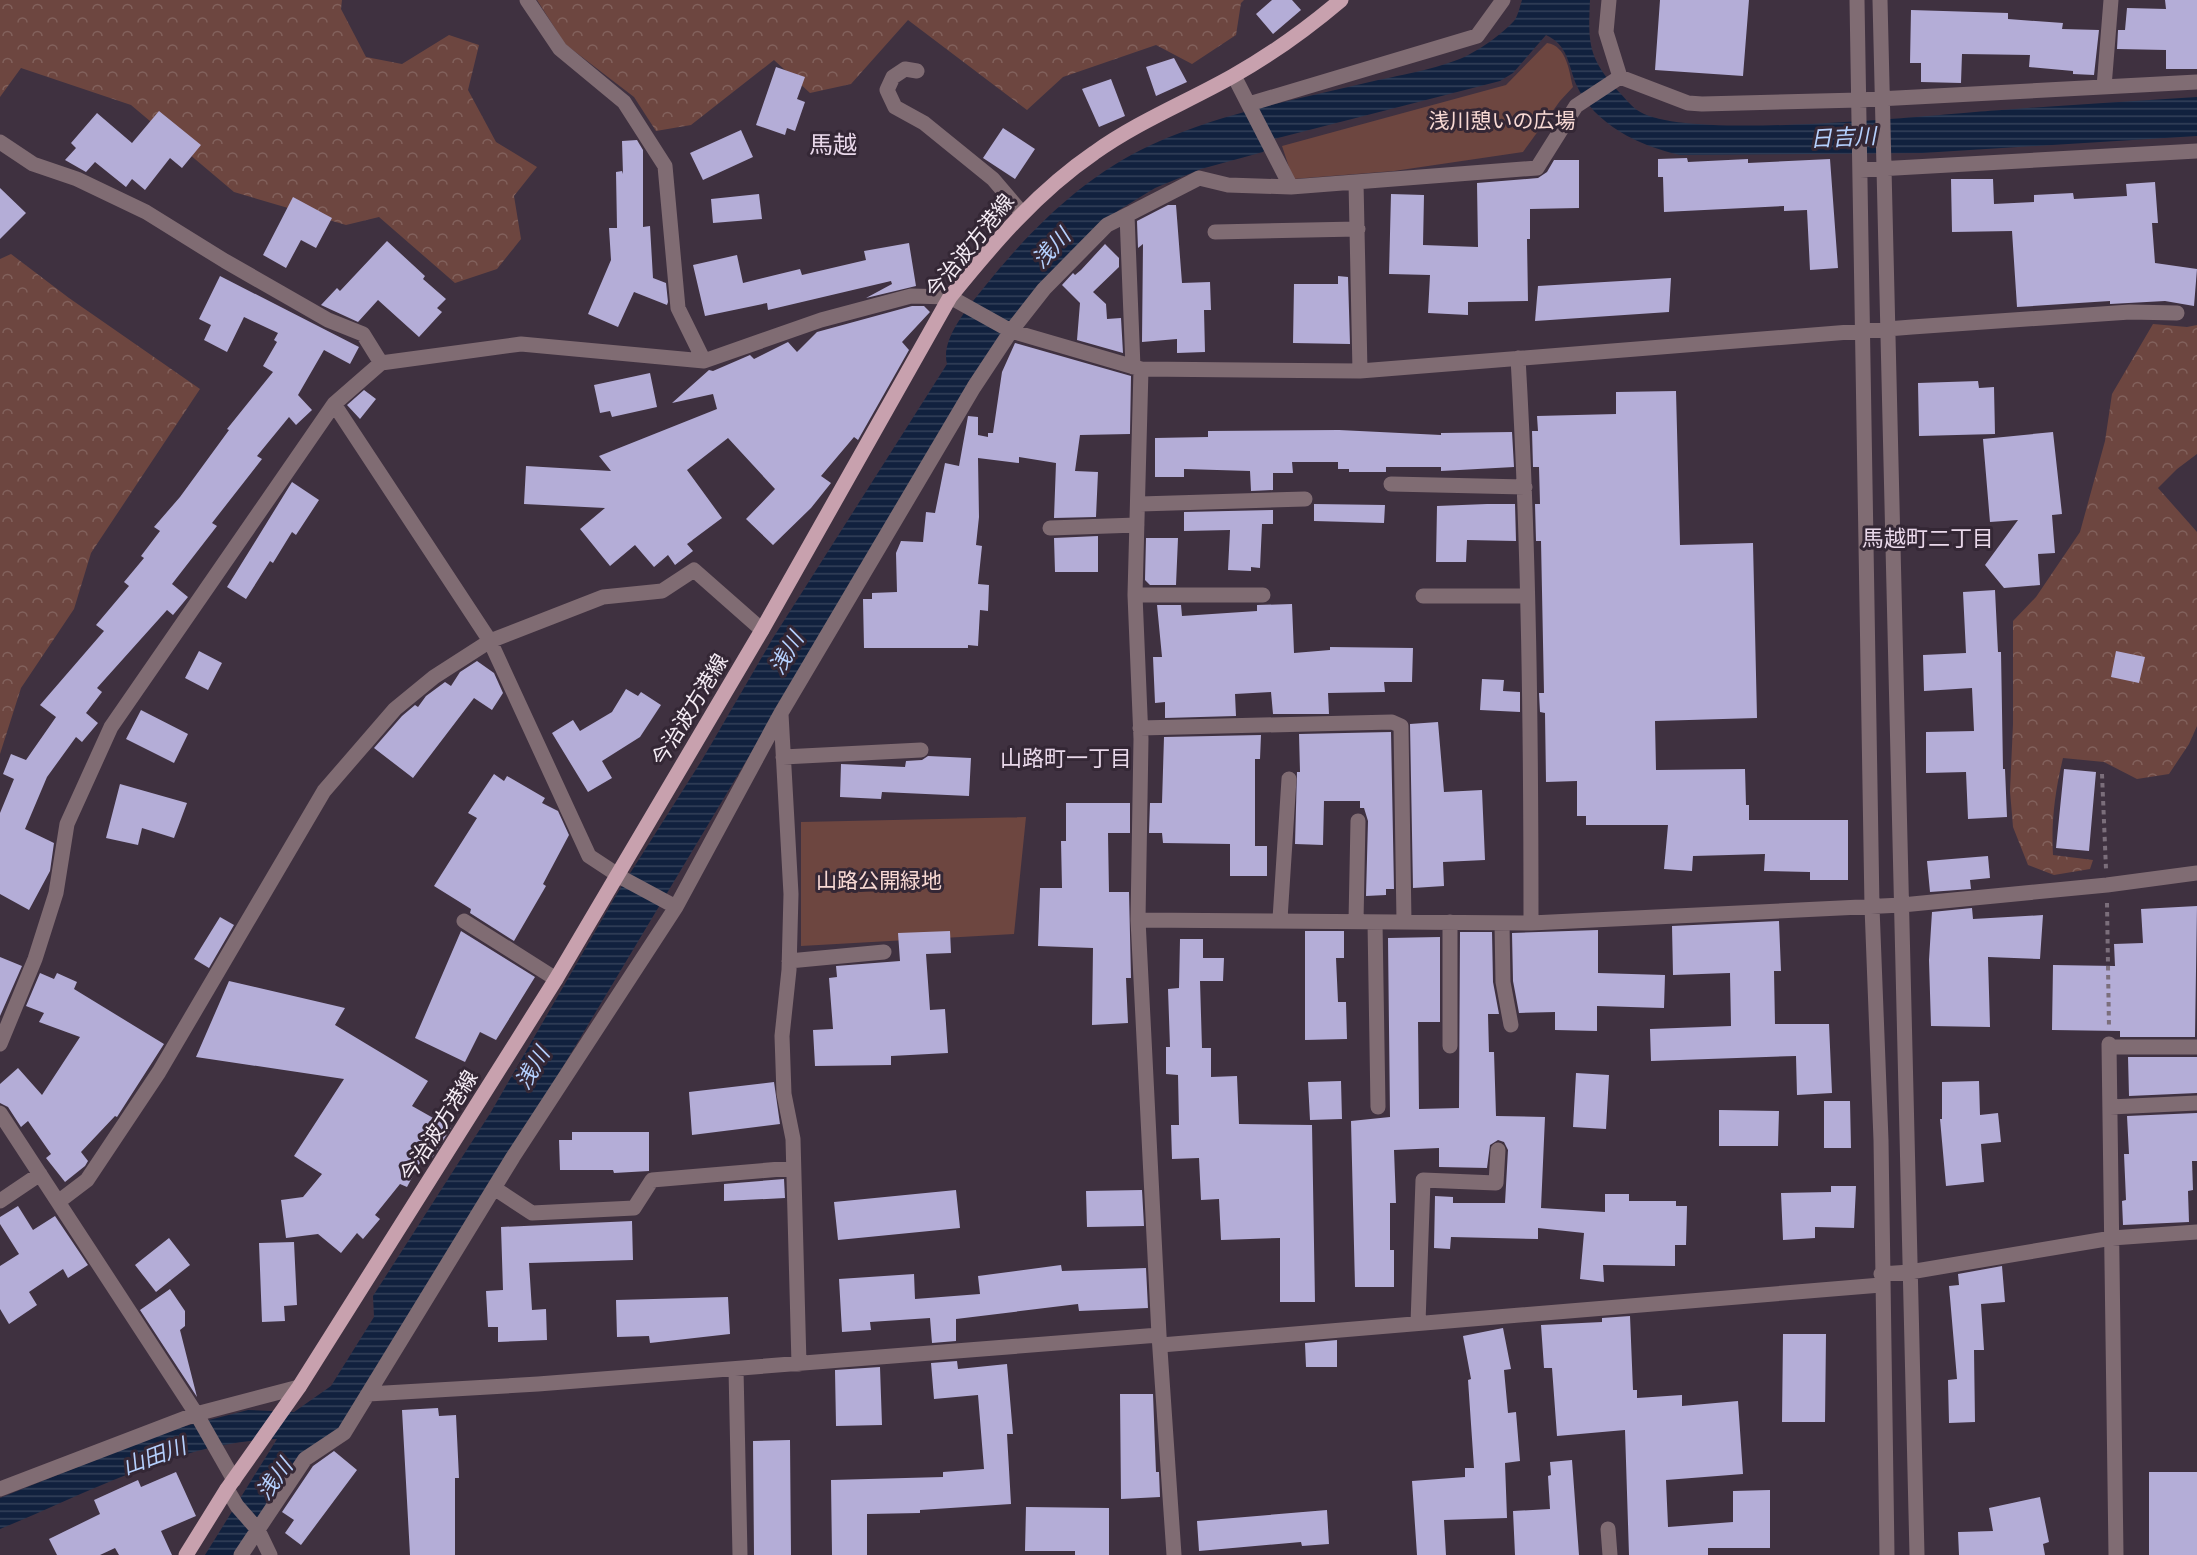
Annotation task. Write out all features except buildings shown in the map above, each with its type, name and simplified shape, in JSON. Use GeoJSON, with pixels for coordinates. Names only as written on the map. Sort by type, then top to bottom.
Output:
{"type":"FeatureCollection","features":[{"type":"Feature","properties":{"kind":"main road","name":"今治波方港線"},"geometry":{"type":"LineString","coordinates":[[186,1555],[232,1482],[299,1387],[620,877],[950,297],[989,249],[1042,192],[1095,152],[1234,76],[1308,28],[1341,0]]}},
{"type":"Feature","properties":{"kind":"street"},"geometry":{"type":"LineString","coordinates":[[527,0],[560,49],[624,102],[665,166],[678,308],[704,361]]}},
{"type":"Feature","properties":{"kind":"street"},"geometry":{"type":"LineString","coordinates":[[1249,104],[1477,36],[1503,0]]}},
{"type":"Feature","properties":{"kind":"street"},"geometry":{"type":"LineString","coordinates":[[1609,0],[1606,32],[1619,77]]}},
{"type":"Feature","properties":{"kind":"street"},"geometry":{"type":"LineString","coordinates":[[1857,0],[1872,907],[1881,1140],[1881,1279],[1887,1555]]}},
{"type":"Feature","properties":{"kind":"street"},"geometry":{"type":"LineString","coordinates":[[1880,0],[1917,1555]]}},
{"type":"Feature","properties":{"kind":"street"},"geometry":{"type":"LineString","coordinates":[[2104,87],[2111,0]]}},
{"type":"Feature","properties":{"kind":"street"},"geometry":{"type":"LineString","coordinates":[[917,71],[905,69],[893,77],[887,90],[895,107],[924,123],[993,179],[1022,213]]}},
{"type":"Feature","properties":{"kind":"street"},"geometry":{"type":"LineString","coordinates":[[1234,76],[1291,187]]}},
{"type":"Feature","properties":{"kind":"street"},"geometry":{"type":"LineString","coordinates":[[1619,77],[1688,103],[1859,101],[2197,82]]}},
{"type":"Feature","properties":{"kind":"street"},"geometry":{"type":"LineString","coordinates":[[241,1555],[304,1459],[344,1433],[494,1188],[673,906],[781,713],[974,387],[1011,332],[1044,289],[1107,225],[1200,178],[1228,184],[1291,187],[1537,168],[1576,106],[1619,77]]}},
{"type":"Feature","properties":{"kind":"street"},"geometry":{"type":"LineString","coordinates":[[1,143],[33,164],[77,179],[146,212],[225,261],[328,320],[363,334],[381,363]]}},
{"type":"Feature","properties":{"kind":"street"},"geometry":{"type":"LineString","coordinates":[[1860,169],[2197,151]]}},
{"type":"Feature","properties":{"kind":"street"},"geometry":{"type":"LineString","coordinates":[[1356,182],[1360,371]]}},
{"type":"Feature","properties":{"kind":"street"},"geometry":{"type":"LineString","coordinates":[[1127,215],[1137,368],[1140,504],[1137,525],[1135,595],[1140,728],[1138,920],[1160,1340],[1174,1555]]}},
{"type":"Feature","properties":{"kind":"street"},"geometry":{"type":"LineString","coordinates":[[1215,232],[1358,229]]}},
{"type":"Feature","properties":{"kind":"street"},"geometry":{"type":"LineString","coordinates":[[0,1044],[35,959],[56,893],[68,824],[111,727],[334,404],[381,363],[521,344],[704,361],[820,320],[911,296],[950,297],[973,308],[1011,332],[1137,368],[1360,371],[1888,328],[2130,312],[2176,313]]}},
{"type":"Feature","properties":{"kind":"street"},"geometry":{"type":"LineString","coordinates":[[1518,358],[1526,487],[1532,923]]}},
{"type":"Feature","properties":{"kind":"street"},"geometry":{"type":"LineString","coordinates":[[334,404],[490,641],[589,855],[620,877],[673,906]]}},
{"type":"Feature","properties":{"kind":"street"},"geometry":{"type":"LineString","coordinates":[[1391,484],[1526,487]]}},
{"type":"Feature","properties":{"kind":"street"},"geometry":{"type":"LineString","coordinates":[[1140,504],[1305,499]]}},
{"type":"Feature","properties":{"kind":"street"},"geometry":{"type":"LineString","coordinates":[[1050,528],[1137,525]]}},
{"type":"Feature","properties":{"kind":"street"},"geometry":{"type":"LineString","coordinates":[[58,1203],[87,1180],[159,1072],[324,791],[395,709],[434,677],[490,641],[603,597],[662,591],[694,570],[762,630]]}},
{"type":"Feature","properties":{"kind":"street"},"geometry":{"type":"LineString","coordinates":[[1135,595],[1263,595]]}},
{"type":"Feature","properties":{"kind":"street"},"geometry":{"type":"LineString","coordinates":[[1423,596],[1527,596]]}},
{"type":"Feature","properties":{"kind":"street"},"geometry":{"type":"LineString","coordinates":[[781,713],[791,894],[789,961],[782,1036],[784,1094],[793,1139],[799,1364]]}},
{"type":"Feature","properties":{"kind":"street"},"geometry":{"type":"LineString","coordinates":[[1140,728],[1392,722],[1401,726],[1404,922]]}},
{"type":"Feature","properties":{"kind":"street"},"geometry":{"type":"LineString","coordinates":[[783,757],[921,750]]}},
{"type":"Feature","properties":{"kind":"street"},"geometry":{"type":"LineString","coordinates":[[1280,919],[1288,779]]}},
{"type":"Feature","properties":{"kind":"street"},"geometry":{"type":"LineString","coordinates":[[1356,921],[1358,821]]}},
{"type":"Feature","properties":{"kind":"street"},"geometry":{"type":"LineString","coordinates":[[1138,920],[1280,919],[1532,923],[1902,905],[2107,885],[2197,873]]}},
{"type":"Feature","properties":{"kind":"street"},"geometry":{"type":"LineString","coordinates":[[464,921],[556,979]]}},
{"type":"Feature","properties":{"kind":"street"},"geometry":{"type":"LineString","coordinates":[[1375,922],[1378,1107]]}},
{"type":"Feature","properties":{"kind":"street"},"geometry":{"type":"LineString","coordinates":[[1450,922],[1450,1046]]}},
{"type":"Feature","properties":{"kind":"street"},"geometry":{"type":"LineString","coordinates":[[1502,923],[1503,982],[1511,1024]]}},
{"type":"Feature","properties":{"kind":"street"},"geometry":{"type":"LineString","coordinates":[[789,961],[884,952]]}},
{"type":"Feature","properties":{"kind":"street"},"geometry":{"type":"LineString","coordinates":[[2116,1555],[2109,1046],[2197,1047]]}},
{"type":"Feature","properties":{"kind":"street"},"geometry":{"type":"LineString","coordinates":[[2110,1107],[2197,1103]]}},
{"type":"Feature","properties":{"kind":"street"},"geometry":{"type":"LineString","coordinates":[[0,1113],[196,1414],[232,1482],[237,1506],[258,1530],[270,1555]]}},
{"type":"Feature","properties":{"kind":"street"},"geometry":{"type":"LineString","coordinates":[[1419,1323],[1423,1180],[1496,1183],[1498,1150]]}},
{"type":"Feature","properties":{"kind":"street"},"geometry":{"type":"LineString","coordinates":[[494,1188],[532,1214],[634,1208],[652,1180],[793,1168]]}},
{"type":"Feature","properties":{"kind":"street"},"geometry":{"type":"LineString","coordinates":[[0,1201],[40,1174]]}},
{"type":"Feature","properties":{"kind":"street"},"geometry":{"type":"LineString","coordinates":[[368,1394],[1419,1323],[1881,1279],[1910,1272],[2112,1238],[2197,1232]]}},
{"type":"Feature","properties":{"kind":"street"},"geometry":{"type":"LineString","coordinates":[[736,1369],[740,1555]]}},
{"type":"Feature","properties":{"kind":"street"},"geometry":{"type":"LineString","coordinates":[[0,1489],[196,1414],[299,1387]]}},
{"type":"Feature","properties":{"kind":"street"},"geometry":{"type":"LineString","coordinates":[[1608,1529],[1610,1555]]}},
{"type":"Feature","properties":{"kind":"path"},"geometry":{"type":"LineString","coordinates":[[2103,774],[2109,1046]]}},
{"type":"Feature","properties":{"kind":"green space"},"geometry":{"type":"Polygon","coordinates":[[[0,0],[342,0],[341,9],[366,57],[402,64],[449,35],[479,45],[468,90],[496,142],[537,167],[514,196],[521,239],[497,269],[455,283],[379,217],[346,225],[234,192],[131,105],[21,68],[0,97],[0,0]]]}},
{"type":"Feature","properties":{"kind":"green space"},"geometry":{"type":"Polygon","coordinates":[[[537,0],[1244,0],[1241,3],[1236,35],[1192,64],[1156,45],[1063,77],[1027,110],[908,20],[851,84],[810,93],[774,60],[691,125],[656,131],[634,97],[565,44],[537,0]]]}},
{"type":"Feature","properties":{"kind":"green space","name":"浅川憩いの広場"},"geometry":{"type":"Polygon","coordinates":[[[1547,43],[1554,45],[1563,54],[1573,87],[1523,152],[1394,171],[1293,179],[1282,146],[1506,85],[1547,43]]]}},
{"type":"Feature","properties":{"kind":"green space"},"geometry":{"type":"Polygon","coordinates":[[[11,254],[69,298],[200,389],[91,553],[74,609],[21,688],[0,754],[0,259],[11,254]]]}},
{"type":"Feature","properties":{"kind":"green space"},"geometry":{"type":"Polygon","coordinates":[[[2153,324],[2187,327],[2197,325],[2197,454],[2177,469],[2158,488],[2197,532],[2197,726],[2189,744],[2169,774],[2137,779],[2104,762],[2063,758],[2054,807],[2053,855],[2093,860],[2090,869],[2054,875],[2028,865],[2013,827],[2010,791],[2013,724],[2013,621],[2036,597],[2080,532],[2105,441],[2112,394],[2153,324]]]}},
{"type":"Feature","properties":{"kind":"green space","name":"山路公開緑地"},"geometry":{"type":"Polygon","coordinates":[[[1026,817],[1014,934],[801,946],[801,822],[1026,817]]]}},
{"type":"Feature","properties":{"kind":"water"},"geometry":{"type":"Polygon","coordinates":[[[1522,0],[1590,0],[1590,39],[1595,59],[1601,69],[1634,108],[1663,120],[1755,126],[1812,124],[2197,97],[2197,136],[1922,153],[1680,155],[1649,146],[1620,132],[1606,122],[1584,98],[1559,44],[1546,35],[1513,73],[1500,81],[1274,139],[1263,152],[1201,169],[1155,188],[1119,210],[1053,271],[857,576],[549,1090],[336,1433],[234,1555],[205,1555],[277,1439],[241,1442],[170,1459],[101,1485],[0,1529],[0,1498],[170,1430],[248,1410],[294,1412],[331,1386],[374,1317],[373,1296],[491,1112],[615,897],[702,760],[773,638],[947,364],[948,343],[958,322],[1003,264],[1040,224],[1103,172],[1151,145],[1178,134],[1233,115],[1424,70],[1460,59],[1476,51],[1510,26],[1517,16],[1522,0]]]}},
{"type":"Feature","properties":{"kind":"district","name":"馬越"},"geometry":{"type":"Point","coordinates":[833,145]}},
{"type":"Feature","properties":{"kind":"district","name":"馬越町二丁目"},"geometry":{"type":"Point","coordinates":[1928,538]}},
{"type":"Feature","properties":{"kind":"district","name":"山路町一丁目"},"geometry":{"type":"Point","coordinates":[1066,758]}},
{"type":"Feature","properties":{"kind":"water label","name":"日吉川"},"geometry":{"type":"Point","coordinates":[1843,137]}},
{"type":"Feature","properties":{"kind":"water label","name":"浅川"},"geometry":{"type":"Point","coordinates":[1051,248]}},
{"type":"Feature","properties":{"kind":"water label","name":"浅川"},"geometry":{"type":"Point","coordinates":[786,653]}},
{"type":"Feature","properties":{"kind":"water label","name":"浅川"},"geometry":{"type":"Point","coordinates":[532,1068]}},
{"type":"Feature","properties":{"kind":"water label","name":"山田川"},"geometry":{"type":"Point","coordinates":[154,1456]}},
{"type":"Feature","properties":{"kind":"water label","name":"浅川"},"geometry":{"type":"Point","coordinates":[274,1479]}}]}
